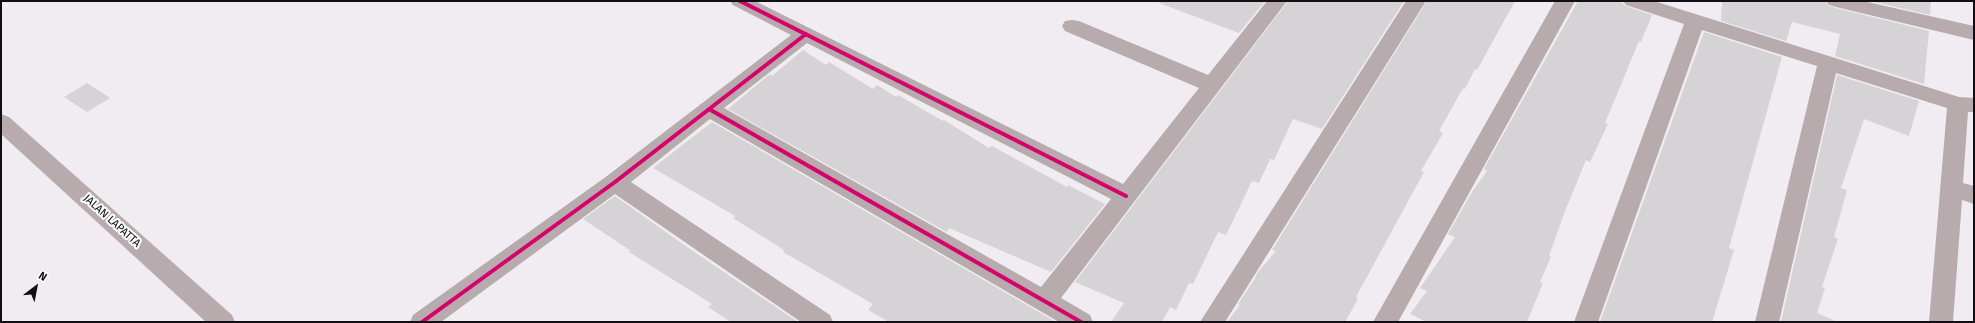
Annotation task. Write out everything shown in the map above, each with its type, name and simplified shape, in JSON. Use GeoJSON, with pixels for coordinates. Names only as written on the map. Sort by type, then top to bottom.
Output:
{"type":"FeatureCollection","features":[{"type":"Feature","properties":{"kind":"street"},"geometry":{"type":"LineString","coordinates":[[740,1],[1126,196]]}},
{"type":"Feature","properties":{"kind":"street"},"geometry":{"type":"LineString","coordinates":[[1045,301],[1277,1]]}},
{"type":"Feature","properties":{"kind":"street"},"geometry":{"type":"LineString","coordinates":[[1212,322],[1416,1]]}},
{"type":"Feature","properties":{"kind":"street"},"geometry":{"type":"LineString","coordinates":[[1385,322],[1565,1]]}},
{"type":"Feature","properties":{"kind":"street"},"geometry":{"type":"LineString","coordinates":[[1633,1],[1966,105],[1952,188],[1941,322]]}},
{"type":"Feature","properties":{"kind":"street"},"geometry":{"type":"LineString","coordinates":[[1836,1],[1974,33]]}},
{"type":"Feature","properties":{"kind":"street"},"geometry":{"type":"LineString","coordinates":[[1586,322],[1695,21]]}},
{"type":"Feature","properties":{"kind":"street"},"geometry":{"type":"LineString","coordinates":[[1072,26],[1212,85]]}},
{"type":"Feature","properties":{"kind":"street"},"geometry":{"type":"LineString","coordinates":[[422,322],[615,182],[806,34]]}},
{"type":"Feature","properties":{"kind":"street"},"geometry":{"type":"LineString","coordinates":[[1767,322],[1828,63]]}},
{"type":"Feature","properties":{"kind":"street"},"geometry":{"type":"LineString","coordinates":[[709,109],[1080,322]]}},
{"type":"Feature","properties":{"kind":"street","name":"JALAN LAPATTA"},"geometry":{"type":"LineString","coordinates":[[2,124],[222,322]]}},
{"type":"Feature","properties":{"kind":"street"},"geometry":{"type":"LineString","coordinates":[[615,182],[821,322]]}},
{"type":"Feature","properties":{"kind":"street"},"geometry":{"type":"LineString","coordinates":[[1952,188],[1974,195]]}},
{"type":"Feature","properties":{"kind":"building"},"geometry":{"type":"Polygon","coordinates":[[[1160,1],[1265,1],[1239,33],[1159,3],[1160,1]]]}},
{"type":"Feature","properties":{"kind":"building"},"geometry":{"type":"Polygon","coordinates":[[[1288,1],[1404,1],[1322,129],[1293,119],[1274,160],[1270,159],[1259,183],[1252,181],[1226,235],[1218,232],[1193,284],[1189,283],[1176,310],[1170,307],[1162,322],[1111,322],[1124,303],[1075,282],[1288,1]]]}},
{"type":"Feature","properties":{"kind":"building"},"geometry":{"type":"Polygon","coordinates":[[[1427,1],[1515,1],[1477,70],[1475,69],[1465,89],[1463,88],[1439,131],[1443,133],[1421,171],[1424,172],[1356,297],[1358,299],[1345,322],[1227,322],[1240,305],[1238,304],[1258,272],[1276,251],[1272,250],[1427,1]]]}},
{"type":"Feature","properties":{"kind":"building"},"geometry":{"type":"Polygon","coordinates":[[[1578,1],[1620,1],[1626,6],[1652,15],[1641,42],[1639,41],[1605,123],[1608,124],[1590,162],[1586,160],[1565,211],[1549,256],[1551,257],[1540,282],[1543,283],[1527,322],[1427,322],[1410,314],[1427,291],[1420,288],[1455,237],[1448,234],[1472,192],[1487,171],[1484,169],[1578,1]]]}},
{"type":"Feature","properties":{"kind":"building"},"geometry":{"type":"Polygon","coordinates":[[[1722,1],[1825,1],[1829,6],[1929,31],[1924,84],[1835,56],[1840,34],[1792,22],[1786,41],[1721,21],[1722,1]]]}},
{"type":"Feature","properties":{"kind":"building"},"geometry":{"type":"Polygon","coordinates":[[[1870,1],[1931,1],[1930,15],[1870,1]]]}},
{"type":"Feature","properties":{"kind":"building"},"geometry":{"type":"Polygon","coordinates":[[[1704,32],[1782,57],[1729,248],[1734,250],[1712,322],[1600,322],[1704,32]]]}},
{"type":"Feature","properties":{"kind":"building"},"geometry":{"type":"Polygon","coordinates":[[[803,50],[826,65],[829,62],[873,89],[877,85],[896,97],[898,95],[943,121],[944,120],[989,148],[992,146],[1067,187],[1068,185],[1105,204],[1051,272],[949,228],[947,232],[728,109],[770,74],[772,76],[803,50]]]}},
{"type":"Feature","properties":{"kind":"building"},"geometry":{"type":"Polygon","coordinates":[[[1837,75],[1919,101],[1909,136],[1864,119],[1841,188],[1847,190],[1834,237],[1838,239],[1822,287],[1825,288],[1817,313],[1838,322],[1781,322],[1837,75]]]}},
{"type":"Feature","properties":{"kind":"building"},"geometry":{"type":"Polygon","coordinates":[[[87,83],[110,98],[87,112],[64,97],[87,83]]]}},
{"type":"Feature","properties":{"kind":"building"},"geometry":{"type":"Polygon","coordinates":[[[712,122],[1056,322],[889,322],[868,310],[873,304],[783,252],[784,250],[733,218],[735,216],[653,168],[712,122]]]}},
{"type":"Feature","properties":{"kind":"building"},"geometry":{"type":"Polygon","coordinates":[[[615,196],[798,322],[731,322],[708,307],[712,304],[629,252],[631,251],[583,219],[615,196]]]}},
{"type":"Feature","properties":{"kind":"cycle path"},"geometry":{"type":"LineString","coordinates":[[740,1],[1126,196]]}},
{"type":"Feature","properties":{"kind":"cycle path"},"geometry":{"type":"LineString","coordinates":[[422,322],[615,182],[806,34]]}},
{"type":"Feature","properties":{"kind":"cycle path"},"geometry":{"type":"LineString","coordinates":[[709,109],[1081,322]]}}]}
